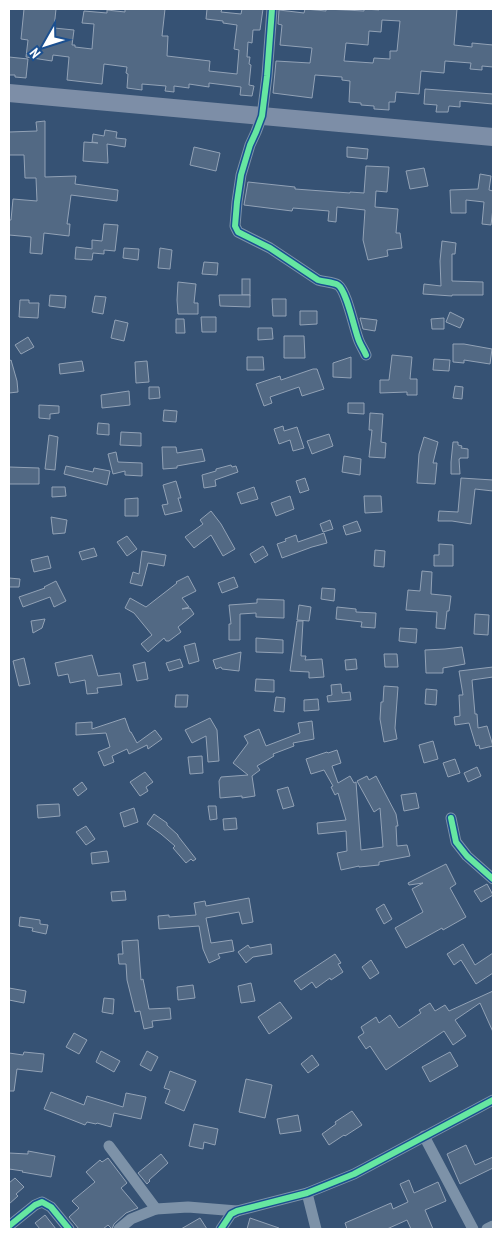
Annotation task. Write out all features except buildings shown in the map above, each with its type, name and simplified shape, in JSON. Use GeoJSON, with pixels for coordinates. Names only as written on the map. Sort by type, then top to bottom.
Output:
{"type":"FeatureCollection","features":[{"type":"Feature","properties":{"kind":"main road"},"geometry":{"type":"LineString","coordinates":[[9,93],[493,137]]}},
{"type":"Feature","properties":{"kind":"street"},"geometry":{"type":"LineString","coordinates":[[272,9],[262,116],[250,145],[241,175],[235,226],[238,232],[270,248],[318,280],[341,288],[366,355]]}},
{"type":"Feature","properties":{"kind":"street"},"geometry":{"type":"LineString","coordinates":[[451,818],[456,842],[466,856],[493,879]]}},
{"type":"Feature","properties":{"kind":"street"},"geometry":{"type":"LineString","coordinates":[[220,1229],[231,1214],[237,1211],[307,1193],[354,1174],[493,1100]]}},
{"type":"Feature","properties":{"kind":"street"},"geometry":{"type":"LineString","coordinates":[[424,1136],[474,1229]]}},
{"type":"Feature","properties":{"kind":"street"},"geometry":{"type":"LineString","coordinates":[[109,1146],[156,1208]]}},
{"type":"Feature","properties":{"kind":"street"},"geometry":{"type":"LineString","coordinates":[[307,1193],[316,1229]]}},
{"type":"Feature","properties":{"kind":"street"},"geometry":{"type":"LineString","coordinates":[[9,1226],[35,1205],[42,1202],[52,1207],[69,1229]]}},
{"type":"Feature","properties":{"kind":"street"},"geometry":{"type":"LineString","coordinates":[[119,1229],[131,1219],[156,1208],[188,1207],[237,1211]]}},
{"type":"Feature","properties":{"kind":"street"},"geometry":{"type":"LineString","coordinates":[[487,1229],[493,1226]]}},
{"type":"Feature","properties":{"kind":"cycle path"},"geometry":{"type":"LineString","coordinates":[[272,9],[262,116],[250,145],[241,175],[235,226],[238,232],[270,248],[318,280],[338,285],[344,295],[359,341],[366,355]]}},
{"type":"Feature","properties":{"kind":"cycle path"},"geometry":{"type":"LineString","coordinates":[[451,818],[456,842],[467,856],[493,879]]}},
{"type":"Feature","properties":{"kind":"cycle path"},"geometry":{"type":"LineString","coordinates":[[221,1229],[231,1214],[237,1211],[307,1193],[354,1174],[493,1100]]}},
{"type":"Feature","properties":{"kind":"cycle path"},"geometry":{"type":"LineString","coordinates":[[9,1226],[35,1205],[42,1202],[51,1207],[69,1229]]}}]}
